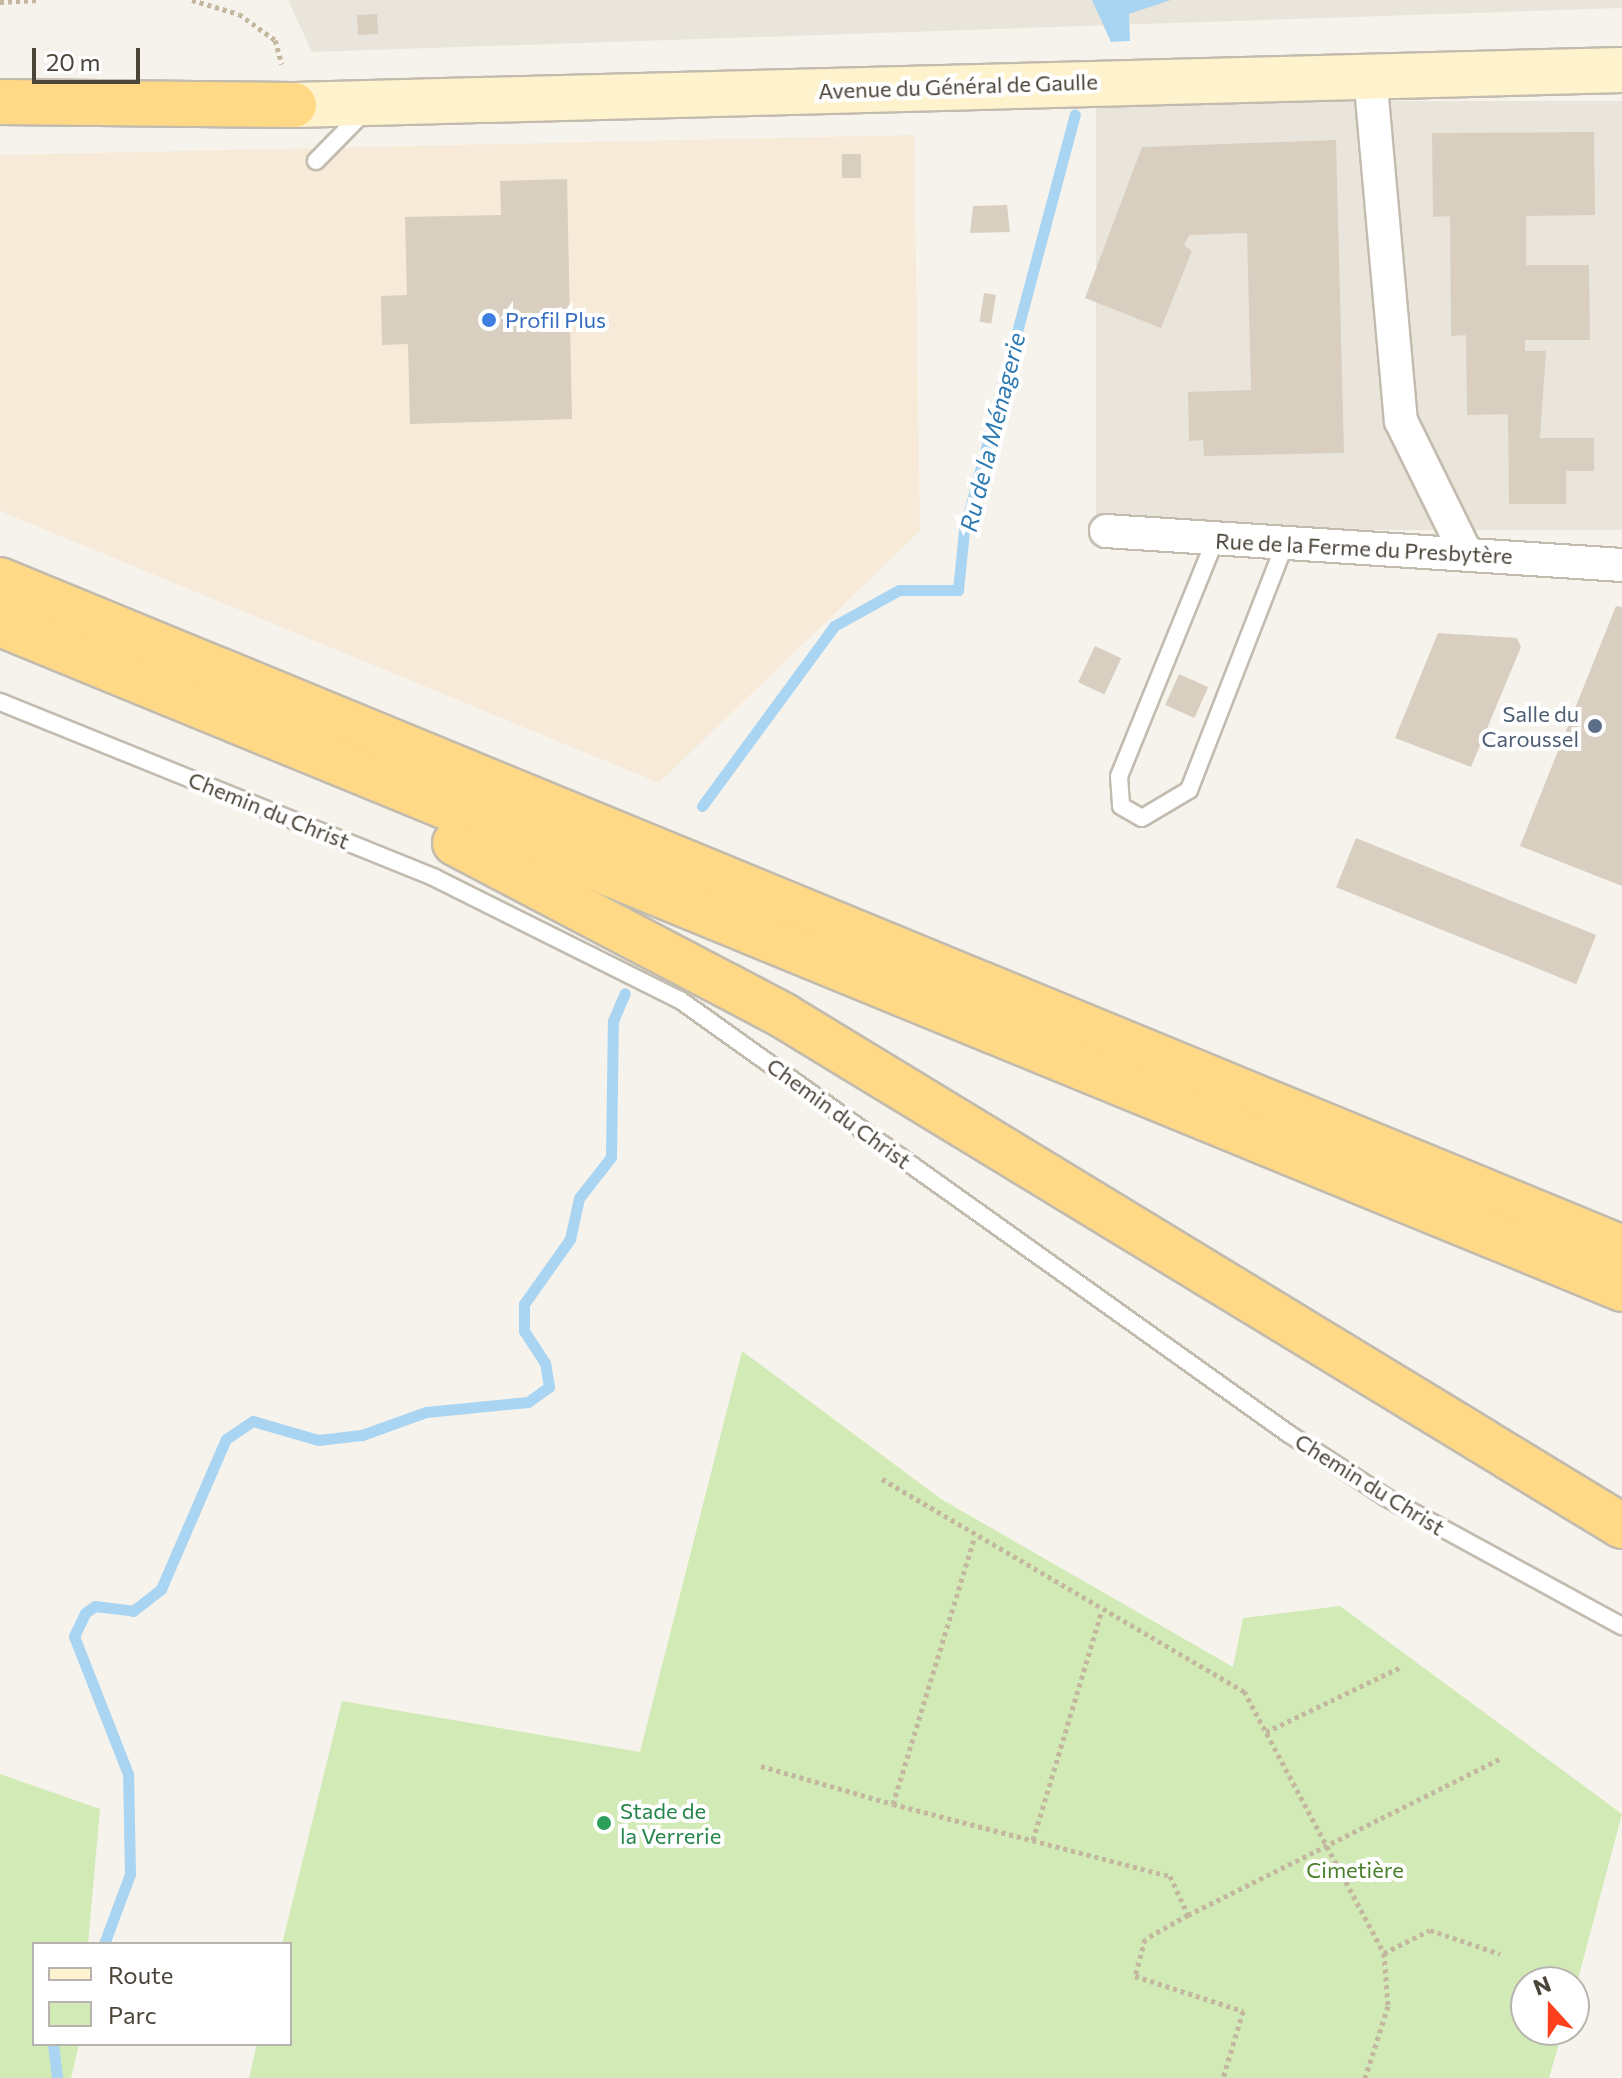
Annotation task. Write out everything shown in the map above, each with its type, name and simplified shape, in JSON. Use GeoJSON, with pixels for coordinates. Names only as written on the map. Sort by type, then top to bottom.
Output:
{"type":"FeatureCollection","features":[{"type":"Feature","properties":{"kind":"highway"},"geometry":{"type":"LineString","coordinates":[[0,102],[294,105]]}},
{"type":"Feature","properties":{"kind":"highway"},"geometry":{"type":"LineString","coordinates":[[0,580],[1622,1248]]}},
{"type":"Feature","properties":{"kind":"highway"},"geometry":{"type":"LineString","coordinates":[[0,624],[1622,1289]]}},
{"type":"Feature","properties":{"kind":"highway"},"geometry":{"type":"LineString","coordinates":[[389,785],[428,831],[515,870],[784,1016],[1622,1526]]}},
{"type":"Feature","properties":{"kind":"main road","name":"Avenue du Général de Gaulle"},"geometry":{"type":"LineString","coordinates":[[294,105],[1622,70]]}},
{"type":"Feature","properties":{"kind":"street"},"geometry":{"type":"LineString","coordinates":[[1370,75],[1401,421],[1466,553]]}},
{"type":"Feature","properties":{"kind":"street","name":"Rue de la Ferme du Presbytère"},"geometry":{"type":"LineString","coordinates":[[1106,531],[1284,546],[1466,553],[1622,565]]}},
{"type":"Feature","properties":{"kind":"lane"},"geometry":{"type":"LineString","coordinates":[[316,161],[372,103]]}},
{"type":"Feature","properties":{"kind":"lane"},"geometry":{"type":"LineString","coordinates":[[1215,540],[1119,776],[1121,806],[1142,818],[1189,790],[1284,546]]}},
{"type":"Feature","properties":{"kind":"lane","name":"Chemin du Christ"},"geometry":{"type":"LineString","coordinates":[[0,702],[435,878],[648,984],[775,1065],[1289,1434],[1387,1498],[1622,1626]]}},
{"type":"Feature","properties":{"kind":"path"},"geometry":{"type":"LineString","coordinates":[[0,2],[37,0]]}},
{"type":"Feature","properties":{"kind":"path"},"geometry":{"type":"LineString","coordinates":[[192,0],[239,14],[275,40],[294,105]]}},
{"type":"Feature","properties":{"kind":"path"},"geometry":{"type":"LineString","coordinates":[[882,1479],[1244,1691],[1384,1953],[1388,2006],[1365,2078]]}},
{"type":"Feature","properties":{"kind":"path"},"geometry":{"type":"LineString","coordinates":[[893,1804],[975,1536]]}},
{"type":"Feature","properties":{"kind":"path"},"geometry":{"type":"LineString","coordinates":[[1033,1840],[1102,1610]]}},
{"type":"Feature","properties":{"kind":"path"},"geometry":{"type":"LineString","coordinates":[[1266,1732],[1403,1666]]}},
{"type":"Feature","properties":{"kind":"path"},"geometry":{"type":"LineString","coordinates":[[1223,2078],[1243,2011],[1135,1976],[1145,1939],[1502,1758]]}},
{"type":"Feature","properties":{"kind":"path"},"geometry":{"type":"LineString","coordinates":[[761,1766],[893,1804],[1170,1876],[1188,1915]]}},
{"type":"Feature","properties":{"kind":"path"},"geometry":{"type":"LineString","coordinates":[[1384,1953],[1430,1930],[1500,1954]]}},
{"type":"Feature","properties":{"kind":"shaded area"},"geometry":{"type":"Polygon","coordinates":[[[288,0],[1622,0],[1622,8],[312,52],[288,0]]]}},
{"type":"Feature","properties":{"kind":"shaded area"},"geometry":{"type":"Polygon","coordinates":[[[1096,101],[1622,101],[1622,530],[1096,530],[1096,101]]]}},
{"type":"Feature","properties":{"kind":"shaded area"},"geometry":{"type":"Polygon","coordinates":[[[914,135],[920,531],[659,783],[0,511],[0,155],[914,135]]]}},
{"type":"Feature","properties":{"kind":"green space","name":"Cimetière"},"geometry":{"type":"Polygon","coordinates":[[[742,1351],[941,1499],[1233,1667],[1243,1618],[1340,1606],[1622,1814],[1581,1966],[1510,1966],[1510,2046],[1558,2046],[1549,2078],[249,2078],[257,2046],[292,2046],[292,1942],[282,1942],[342,1701],[640,1752],[742,1351]]]}},
{"type":"Feature","properties":{"kind":"green space"},"geometry":{"type":"Polygon","coordinates":[[[0,1774],[100,1809],[88,1942],[32,1942],[32,2046],[79,2046],[71,2078],[0,2078],[0,1774]]]}},
{"type":"Feature","properties":{"kind":"water"},"geometry":{"type":"Polygon","coordinates":[[[1092,0],[1171,0],[1129,14],[1130,41],[1111,42],[1092,0]]]}},
{"type":"Feature","properties":{"kind":"building"},"geometry":{"type":"Polygon","coordinates":[[[377,14],[378,34],[358,35],[357,15],[377,14]]]}},
{"type":"Feature","properties":{"kind":"building"},"geometry":{"type":"Polygon","coordinates":[[[1594,132],[1595,215],[1526,216],[1526,265],[1589,265],[1590,340],[1525,340],[1525,351],[1546,351],[1540,438],[1594,438],[1594,471],[1566,471],[1566,504],[1509,504],[1508,414],[1467,415],[1466,335],[1451,336],[1450,216],[1433,217],[1432,133],[1594,132]]]}},
{"type":"Feature","properties":{"kind":"building"},"geometry":{"type":"Polygon","coordinates":[[[1336,140],[1344,453],[1204,456],[1203,440],[1189,441],[1188,392],[1251,390],[1247,233],[1189,235],[1184,245],[1192,251],[1161,328],[1085,298],[1142,147],[1336,140]]]}},
{"type":"Feature","properties":{"kind":"building"},"geometry":{"type":"Polygon","coordinates":[[[842,154],[861,154],[861,178],[842,178],[842,154]]]}},
{"type":"Feature","properties":{"kind":"building","name":"Profil Plus"},"geometry":{"type":"Polygon","coordinates":[[[567,179],[572,419],[410,424],[408,344],[382,345],[381,296],[407,295],[405,217],[501,215],[500,181],[567,179]]]}},
{"type":"Feature","properties":{"kind":"building"},"geometry":{"type":"Polygon","coordinates":[[[1007,205],[1010,232],[970,233],[973,206],[1007,205]]]}},
{"type":"Feature","properties":{"kind":"building"},"geometry":{"type":"Polygon","coordinates":[[[984,293],[996,295],[991,324],[979,322],[984,293]]]}},
{"type":"Feature","properties":{"kind":"building","name":"Salle du Caroussel"},"geometry":{"type":"Polygon","coordinates":[[[1616,606],[1622,607],[1622,886],[1520,846],[1616,606]]]}},
{"type":"Feature","properties":{"kind":"building"},"geometry":{"type":"Polygon","coordinates":[[[1438,633],[1517,638],[1521,647],[1471,767],[1395,738],[1438,633]]]}},
{"type":"Feature","properties":{"kind":"building"},"geometry":{"type":"Polygon","coordinates":[[[1095,646],[1121,658],[1104,695],[1078,682],[1095,646]]]}},
{"type":"Feature","properties":{"kind":"building"},"geometry":{"type":"Polygon","coordinates":[[[1179,674],[1208,687],[1194,718],[1165,705],[1179,674]]]}},
{"type":"Feature","properties":{"kind":"building"},"geometry":{"type":"Polygon","coordinates":[[[1356,838],[1596,935],[1576,984],[1336,887],[1356,838]]]}},
{"type":"Feature","properties":{"kind":"waterway","name":"Ru de la Ménagerie"},"geometry":{"type":"LineString","coordinates":[[702,806],[834,626],[899,590],[958,590],[964,531],[1075,115]]}},
{"type":"Feature","properties":{"kind":"waterway","name":"Ru de la Ménagerie"},"geometry":{"type":"LineString","coordinates":[[105,1942],[130,1874],[128,1774],[74,1636],[85,1613],[95,1606],[133,1611],[161,1589],[226,1439],[253,1421],[318,1440],[362,1435],[426,1412],[528,1402],[549,1387],[545,1363],[524,1331],[524,1304],[570,1239],[579,1198],[611,1157],[613,1021],[625,993]]}},
{"type":"Feature","properties":{"kind":"waterway","name":"Ru de la Ménagerie"},"geometry":{"type":"LineString","coordinates":[[53,2046],[57,2078]]}},
{"type":"Feature","properties":{"kind":"place","name":"Profil Plus"},"geometry":{"type":"Point","coordinates":[489,320]}},
{"type":"Feature","properties":{"kind":"place","name":"Salle du Caroussel"},"geometry":{"type":"Point","coordinates":[1595,726]}},
{"type":"Feature","properties":{"kind":"place","name":"Stade de la Verrerie"},"geometry":{"type":"Point","coordinates":[604,1823]}}]}
